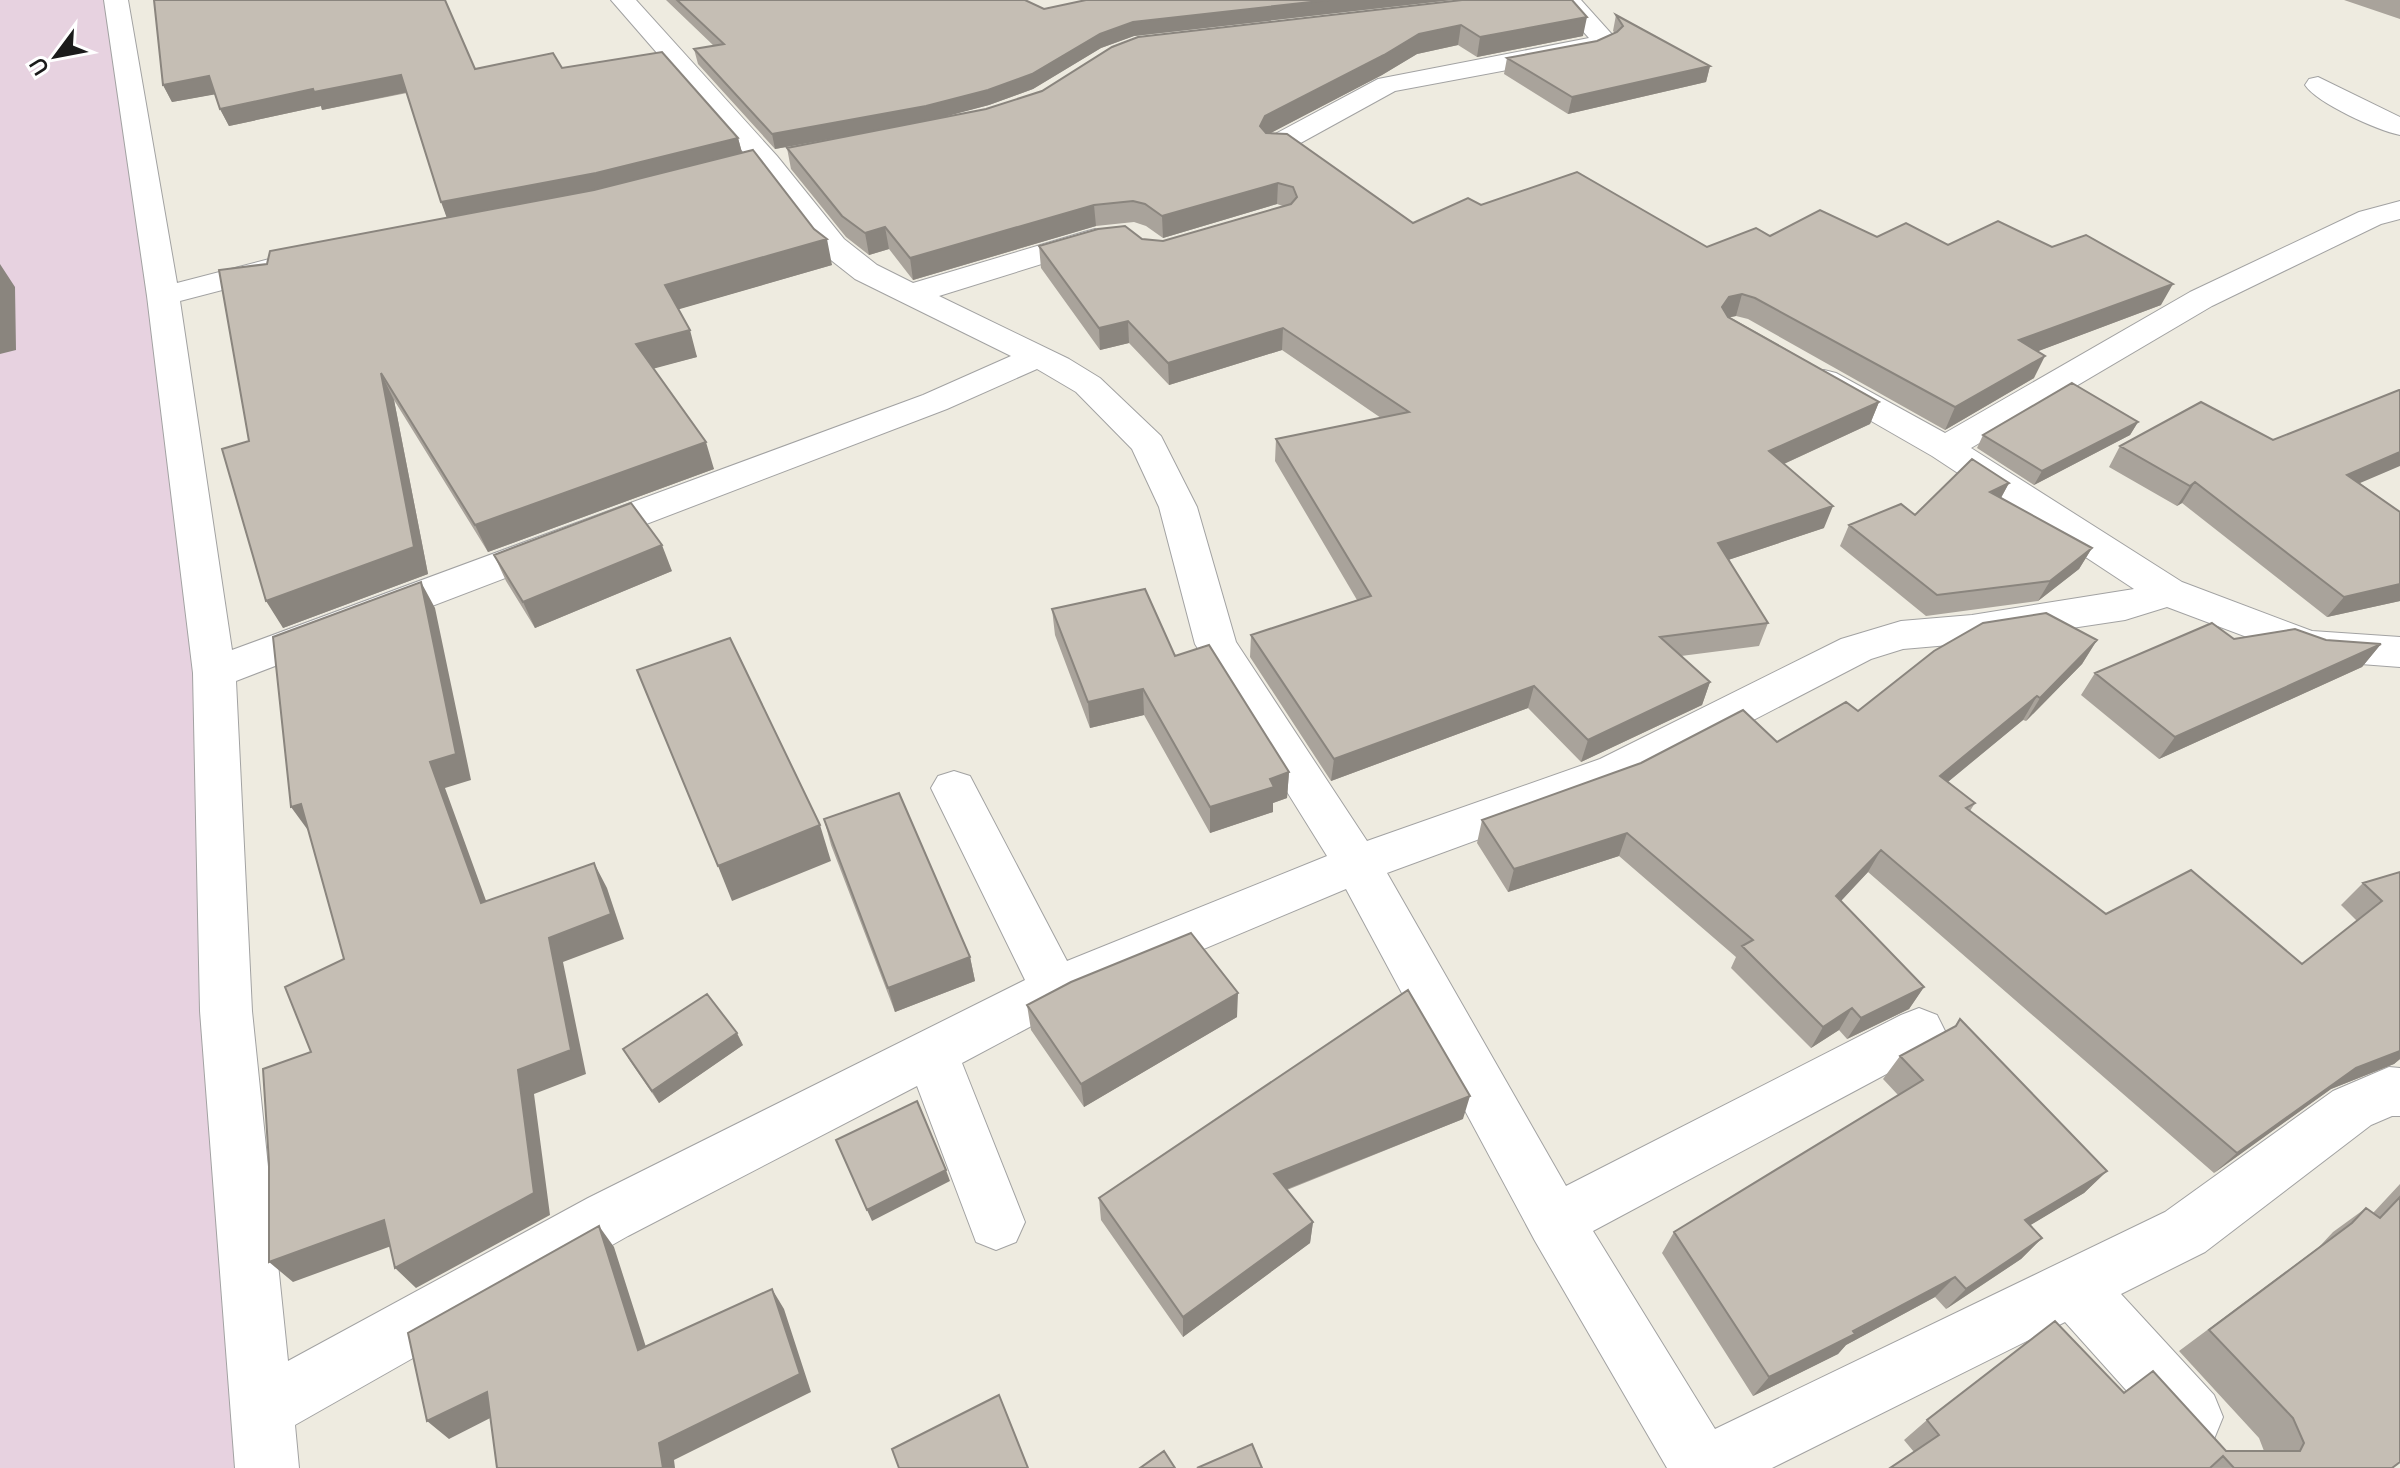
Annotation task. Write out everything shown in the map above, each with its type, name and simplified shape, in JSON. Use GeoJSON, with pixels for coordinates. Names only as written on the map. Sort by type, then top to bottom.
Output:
{"type":"FeatureCollection","features":[{"type":"Feature","properties":{"kind":"street"},"geometry":{"type":"LineString","coordinates":[[116,0],[163,296],[214,673],[226,1011],[267,1468]]}},
{"type":"Feature","properties":{"kind":"street"},"geometry":{"type":"LineString","coordinates":[[623,0],[767,163],[833,246],[866,272],[914,293],[1088,385],[1148,444],[1178,507],[1216,644],[1357,864],[1555,1221],[1703,1468],[2185,1232],[2352,1108],[2389,1091],[2400,1092]]}},
{"type":"Feature","properties":{"kind":"street"},"geometry":{"type":"LineString","coordinates":[[1276,145],[1387,85],[1593,46],[1604,40],[1568,0],[1507,5]]}},
{"type":"Feature","properties":{"kind":"street"},"geometry":{"type":"LineString","coordinates":[[2318,85],[2336,97],[2400,127]]}},
{"type":"Feature","properties":{"kind":"street"},"geometry":{"type":"LineString","coordinates":[[1945,448],[2201,299],[2385,214],[2400,231]]}},
{"type":"Feature","properties":{"kind":"street"},"geometry":{"type":"LineString","coordinates":[[914,293],[1118,234]]}},
{"type":"Feature","properties":{"kind":"street"},"geometry":{"type":"LineString","coordinates":[[163,296],[305,260]]}},
{"type":"Feature","properties":{"kind":"street"},"geometry":{"type":"LineString","coordinates":[[214,673],[935,402],[1037,357]]}},
{"type":"Feature","properties":{"kind":"street"},"geometry":{"type":"LineString","coordinates":[[1801,367],[1945,448],[2168,592],[2308,645],[2400,652]]}},
{"type":"Feature","properties":{"kind":"street"},"geometry":{"type":"LineString","coordinates":[[261,1410],[608,1217],[1055,989],[1357,864],[1616,771],[1856,649],[1901,635],[1972,629],[2125,606],[2168,592]]}},
{"type":"Feature","properties":{"kind":"street"},"geometry":{"type":"LineString","coordinates":[[954,788],[1055,989]]}},
{"type":"Feature","properties":{"kind":"street"},"geometry":{"type":"LineString","coordinates":[[1555,1221],[1919,1031]]}},
{"type":"Feature","properties":{"kind":"street"},"geometry":{"type":"LineString","coordinates":[[932,1054],[996,1222]]}},
{"type":"Feature","properties":{"kind":"street"},"geometry":{"type":"LineString","coordinates":[[2073,1286],[2224,1452]]}},
{"type":"Feature","properties":{"kind":"shaded area"},"geometry":{"type":"Polygon","coordinates":[[[0,0],[104,0],[208,677],[272,1468],[0,1468],[0,0]]]}},
{"type":"Feature","properties":{"kind":"building"},"geometry":{"type":"Polygon","coordinates":[[[154,0],[445,0],[475,69],[553,53],[562,68],[662,52],[738,138],[596,173],[441,202],[401,75],[314,92],[313,89],[220,109],[209,76],[163,85],[154,0]]]}},
{"type":"Feature","properties":{"kind":"building"},"geometry":{"type":"Polygon","coordinates":[[[677,0],[1025,0],[1044,9],[1086,0],[1329,0],[1133,22],[1100,34],[1032,74],[988,90],[926,106],[772,134],[694,49],[724,44],[677,0]]]}},
{"type":"Feature","properties":{"kind":"building"},"geometry":{"type":"Polygon","coordinates":[[[1462,0],[1572,0],[1587,17],[1480,37],[1461,25],[1419,34],[1265,116],[1260,126],[1266,133],[1287,134],[1413,223],[1468,198],[1481,205],[1577,172],[1707,247],[1756,228],[1770,236],[1820,210],[1877,237],[1906,223],[1948,245],[1998,221],[2052,247],[2086,235],[2173,284],[2019,340],[2045,356],[1955,407],[1755,298],[1742,294],[1729,297],[1722,307],[1728,317],[1879,402],[1769,451],[1833,506],[1718,543],[1768,623],[1660,637],[1710,682],[1588,740],[1534,686],[1334,759],[1251,635],[1371,596],[1276,439],[1409,412],[1283,328],[1168,363],[1128,321],[1099,328],[1039,246],[1098,229],[1125,226],[1142,239],[1163,241],[1291,204],[1297,197],[1293,187],[1278,183],[1162,216],[1145,204],[1133,201],[1094,205],[910,258],[885,227],[865,233],[842,216],[787,148],[986,109],[1042,91],[1112,47],[1138,37],[1462,0]]]}},
{"type":"Feature","properties":{"kind":"building"},"geometry":{"type":"Polygon","coordinates":[[[1616,15],[1710,66],[1572,97],[1507,58],[1597,41],[1623,26],[1616,15]]]}},
{"type":"Feature","properties":{"kind":"building"},"geometry":{"type":"Polygon","coordinates":[[[753,150],[814,229],[827,239],[665,285],[690,330],[636,344],[706,442],[475,525],[381,373],[414,547],[266,601],[222,449],[249,441],[219,270],[267,264],[270,251],[594,190],[753,150]]]}},
{"type":"Feature","properties":{"kind":"building"},"geometry":{"type":"Polygon","coordinates":[[[2072,383],[2138,422],[2042,471],[1983,435],[2072,383]]]}},
{"type":"Feature","properties":{"kind":"building"},"geometry":{"type":"Polygon","coordinates":[[[2400,390],[2400,452],[2347,475],[2400,512],[2400,584],[2344,597],[2195,482],[2190,486],[2120,446],[2201,402],[2273,440],[2400,390]]]}},
{"type":"Feature","properties":{"kind":"building"},"geometry":{"type":"Polygon","coordinates":[[[1972,459],[2009,483],[1990,492],[2092,548],[2050,581],[1937,595],[1849,525],[1901,504],[1915,515],[1972,459]]]}},
{"type":"Feature","properties":{"kind":"building"},"geometry":{"type":"Polygon","coordinates":[[[631,503],[662,545],[523,602],[494,555],[631,503]]]}},
{"type":"Feature","properties":{"kind":"building"},"geometry":{"type":"Polygon","coordinates":[[[421,582],[456,754],[430,762],[481,903],[594,863],[611,914],[549,938],[571,1050],[518,1070],[534,1193],[395,1268],[384,1220],[269,1262],[269,1163],[263,1069],[311,1052],[285,987],[344,959],[301,804],[291,807],[273,637],[421,582]]]}},
{"type":"Feature","properties":{"kind":"building"},"geometry":{"type":"Polygon","coordinates":[[[1145,589],[1175,656],[1209,645],[1289,772],[1270,779],[1274,787],[1210,807],[1143,689],[1088,702],[1052,609],[1145,589]]]}},
{"type":"Feature","properties":{"kind":"building"},"geometry":{"type":"Polygon","coordinates":[[[2046,613],[2097,640],[2040,698],[2037,696],[1940,776],[1975,803],[1966,808],[2106,914],[2191,870],[2302,964],[2382,901],[2363,883],[2400,872],[2400,1051],[2356,1068],[2237,1153],[1881,850],[1836,896],[1924,987],[1861,1018],[1852,1008],[1823,1027],[1742,946],[1753,940],[1627,833],[1514,869],[1482,820],[1641,763],[1743,710],[1777,742],[1846,702],[1858,711],[1934,651],[1983,623],[2046,613]]]}},
{"type":"Feature","properties":{"kind":"building"},"geometry":{"type":"Polygon","coordinates":[[[2212,623],[2234,639],[2295,629],[2326,640],[2381,644],[2175,737],[2095,673],[2212,623]]]}},
{"type":"Feature","properties":{"kind":"building"},"geometry":{"type":"Polygon","coordinates":[[[730,638],[820,825],[718,866],[637,670],[730,638]]]}},
{"type":"Feature","properties":{"kind":"building"},"geometry":{"type":"Polygon","coordinates":[[[899,793],[970,957],[888,988],[824,819],[899,793]]]}},
{"type":"Feature","properties":{"kind":"building"},"geometry":{"type":"Polygon","coordinates":[[[1191,933],[1238,993],[1081,1084],[1027,1005],[1071,982],[1191,933]]]}},
{"type":"Feature","properties":{"kind":"building"},"geometry":{"type":"Polygon","coordinates":[[[1408,990],[1470,1096],[1274,1174],[1313,1222],[1183,1317],[1099,1198],[1408,990]]]}},
{"type":"Feature","properties":{"kind":"building"},"geometry":{"type":"Polygon","coordinates":[[[707,994],[737,1033],[652,1091],[623,1049],[707,994]]]}},
{"type":"Feature","properties":{"kind":"building"},"geometry":{"type":"Polygon","coordinates":[[[1960,1019],[2107,1171],[2025,1220],[2042,1238],[1966,1289],[1955,1277],[1853,1331],[1855,1334],[1769,1377],[1674,1232],[1923,1080],[1900,1056],[1956,1026],[1960,1019]]]}},
{"type":"Feature","properties":{"kind":"building"},"geometry":{"type":"Polygon","coordinates":[[[917,1101],[946,1170],[867,1210],[836,1140],[917,1101]]]}},
{"type":"Feature","properties":{"kind":"building"},"geometry":{"type":"Polygon","coordinates":[[[2400,1197],[2400,1462],[2392,1468],[2234,1468],[2223,1456],[2210,1468],[1890,1468],[1939,1435],[1927,1420],[2055,1321],[2124,1393],[2153,1371],[2226,1451],[2300,1451],[2304,1443],[2293,1418],[2209,1330],[2352,1223],[2366,1208],[2380,1218],[2400,1197]]]}},
{"type":"Feature","properties":{"kind":"building"},"geometry":{"type":"Polygon","coordinates":[[[599,1226],[638,1350],[772,1289],[800,1374],[659,1443],[663,1468],[497,1468],[487,1392],[427,1421],[408,1333],[599,1226]]]}},
{"type":"Feature","properties":{"kind":"building"},"geometry":{"type":"Polygon","coordinates":[[[999,1395],[1028,1468],[899,1468],[892,1449],[999,1395]]]}},
{"type":"Feature","properties":{"kind":"building"},"geometry":{"type":"Polygon","coordinates":[[[1252,1444],[1262,1468],[1197,1468],[1252,1444]]]}},
{"type":"Feature","properties":{"kind":"building"},"geometry":{"type":"Polygon","coordinates":[[[1164,1451],[1175,1468],[1140,1468],[1164,1451]]]}}]}
